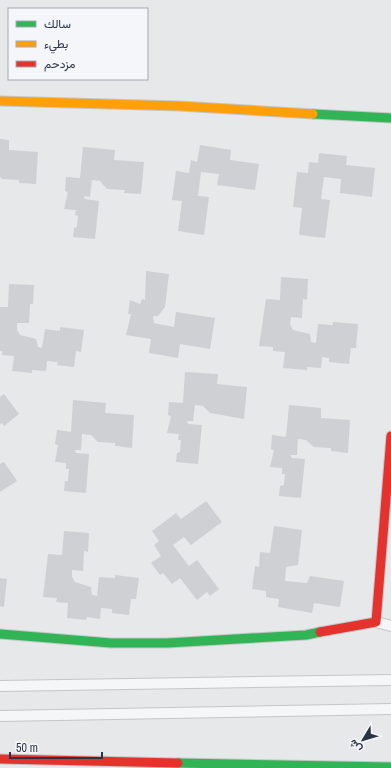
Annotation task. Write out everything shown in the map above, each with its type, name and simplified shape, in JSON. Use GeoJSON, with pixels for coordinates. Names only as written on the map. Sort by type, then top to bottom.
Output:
{"type":"FeatureCollection","features":[{"type":"Feature","properties":{"kind":"street"},"geometry":{"type":"LineString","coordinates":[[0,101],[179,106],[391,118]]}},
{"type":"Feature","properties":{"kind":"street"},"geometry":{"type":"LineString","coordinates":[[376,622],[391,436]]}},
{"type":"Feature","properties":{"kind":"street"},"geometry":{"type":"LineString","coordinates":[[0,634],[111,643],[167,643],[306,635],[376,622],[391,626]]}},
{"type":"Feature","properties":{"kind":"street"},"geometry":{"type":"LineString","coordinates":[[0,686],[391,680]]}},
{"type":"Feature","properties":{"kind":"street"},"geometry":{"type":"LineString","coordinates":[[0,716],[391,709]]}},
{"type":"Feature","properties":{"kind":"street"},"geometry":{"type":"LineString","coordinates":[[0,759],[391,767]]}},
{"type":"Feature","properties":{"kind":"building"},"geometry":{"type":"Polygon","coordinates":[[[0,139],[9,140],[9,150],[38,152],[36,184],[19,183],[19,180],[2,179],[0,177],[0,139]]]}},
{"type":"Feature","properties":{"kind":"building"},"geometry":{"type":"Polygon","coordinates":[[[200,145],[231,150],[230,160],[259,164],[255,190],[217,185],[219,174],[201,172],[198,196],[209,197],[204,235],[178,231],[182,201],[172,200],[176,171],[189,173],[191,160],[197,162],[200,145]]]}},
{"type":"Feature","properties":{"kind":"building"},"geometry":{"type":"Polygon","coordinates":[[[83,147],[115,150],[114,160],[144,162],[141,194],[124,193],[125,190],[107,189],[100,181],[92,180],[90,197],[84,196],[85,199],[99,201],[95,239],[73,237],[74,228],[77,227],[78,216],[75,215],[76,210],[64,209],[68,192],[65,191],[66,177],[80,178],[83,147]]]}},
{"type":"Feature","properties":{"kind":"building"},"geometry":{"type":"Polygon","coordinates":[[[319,153],[347,156],[346,165],[375,168],[372,197],[340,193],[341,179],[324,177],[321,199],[330,200],[325,238],[299,235],[302,208],[293,207],[297,172],[308,173],[309,162],[318,163],[319,153]]]}},
{"type":"Feature","properties":{"kind":"building"},"geometry":{"type":"Polygon","coordinates":[[[146,271],[169,274],[165,307],[158,316],[153,316],[154,323],[174,327],[176,312],[215,318],[210,349],[180,344],[178,358],[149,353],[151,339],[126,335],[131,314],[128,314],[130,300],[140,304],[142,299],[145,300],[146,271]]]}},
{"type":"Feature","properties":{"kind":"building"},"geometry":{"type":"Polygon","coordinates":[[[281,277],[308,279],[307,300],[303,299],[302,318],[291,317],[290,324],[293,330],[310,334],[311,342],[316,343],[318,324],[333,325],[333,322],[358,324],[356,348],[351,348],[349,364],[329,362],[329,358],[322,357],[321,368],[307,367],[307,370],[283,368],[285,352],[273,351],[273,347],[259,346],[266,299],[280,300],[281,277]]]}},
{"type":"Feature","properties":{"kind":"building"},"geometry":{"type":"Polygon","coordinates":[[[9,284],[34,285],[33,304],[30,304],[29,323],[17,323],[17,330],[20,335],[36,339],[38,347],[42,348],[45,329],[60,331],[60,327],[84,330],[81,352],[76,351],[74,367],[57,365],[58,362],[47,361],[46,371],[32,370],[32,373],[12,371],[14,356],[2,355],[2,351],[0,351],[0,307],[8,307],[9,284]]]}},
{"type":"Feature","properties":{"kind":"building"},"geometry":{"type":"Polygon","coordinates":[[[185,372],[218,374],[217,384],[247,387],[244,419],[210,413],[203,406],[195,405],[193,421],[187,421],[188,424],[202,425],[198,464],[176,462],[177,453],[180,452],[181,440],[178,440],[179,434],[167,433],[171,416],[168,415],[169,402],[183,403],[185,372]]]}},
{"type":"Feature","properties":{"kind":"building"},"geometry":{"type":"Polygon","coordinates":[[[4,394],[19,414],[4,426],[2,423],[0,424],[0,397],[4,394]]]}},
{"type":"Feature","properties":{"kind":"building"},"geometry":{"type":"Polygon","coordinates":[[[73,400],[106,403],[105,413],[134,415],[132,448],[115,446],[115,443],[98,442],[91,435],[82,434],[81,450],[75,450],[76,453],[89,454],[86,493],[64,491],[65,481],[68,481],[69,469],[66,469],[66,463],[55,462],[58,445],[55,444],[57,430],[71,432],[73,400]]]}},
{"type":"Feature","properties":{"kind":"building"},"geometry":{"type":"Polygon","coordinates":[[[289,405],[321,408],[321,418],[350,420],[348,453],[331,451],[331,448],[314,447],[306,440],[298,439],[297,455],[290,455],[292,458],[305,459],[301,498],[279,496],[280,486],[284,485],[285,474],[282,474],[282,468],[270,467],[274,450],[271,449],[272,435],[286,437],[289,405]]]}},
{"type":"Feature","properties":{"kind":"building"},"geometry":{"type":"Polygon","coordinates":[[[4,462],[17,481],[0,492],[0,464],[4,462]]]}},
{"type":"Feature","properties":{"kind":"building"},"geometry":{"type":"Polygon","coordinates":[[[206,501],[222,522],[191,545],[184,537],[173,545],[189,566],[197,560],[219,589],[210,596],[207,592],[197,600],[180,578],[172,584],[163,573],[160,575],[151,563],[161,556],[154,545],[159,541],[152,531],[176,513],[181,519],[206,501]]]}},
{"type":"Feature","properties":{"kind":"building"},"geometry":{"type":"Polygon","coordinates":[[[274,526],[302,530],[298,565],[286,567],[285,581],[307,583],[310,576],[344,581],[340,607],[314,603],[312,613],[278,607],[279,599],[266,597],[266,591],[252,589],[255,566],[259,567],[260,552],[270,553],[274,526]]]}},
{"type":"Feature","properties":{"kind":"building"},"geometry":{"type":"Polygon","coordinates":[[[64,531],[89,533],[88,552],[84,551],[83,571],[72,570],[72,577],[75,582],[91,587],[92,595],[97,596],[99,577],[115,578],[115,575],[139,578],[136,599],[131,599],[129,615],[112,613],[112,609],[101,608],[100,619],[87,617],[86,620],[67,618],[68,603],[56,602],[57,598],[43,597],[48,554],[62,555],[64,531]]]}},
{"type":"Feature","properties":{"kind":"building"},"geometry":{"type":"Polygon","coordinates":[[[0,578],[7,579],[4,607],[0,606],[0,578]]]}},
{"type":"Feature","properties":{"kind":"traffic: fast"},"geometry":{"type":"LineString","coordinates":[[313,114],[391,118]]}},
{"type":"Feature","properties":{"kind":"traffic: fast"},"geometry":{"type":"LineString","coordinates":[[0,634],[111,643],[167,643],[306,635],[320,632]]}},
{"type":"Feature","properties":{"kind":"traffic: fast"},"geometry":{"type":"LineString","coordinates":[[178,763],[391,767]]}},
{"type":"Feature","properties":{"kind":"traffic: slow"},"geometry":{"type":"LineString","coordinates":[[0,101],[179,106],[313,114]]}},
{"type":"Feature","properties":{"kind":"traffic: jam"},"geometry":{"type":"LineString","coordinates":[[320,632],[376,622],[391,436]]}},
{"type":"Feature","properties":{"kind":"traffic: jam"},"geometry":{"type":"LineString","coordinates":[[0,759],[178,763]]}}]}
